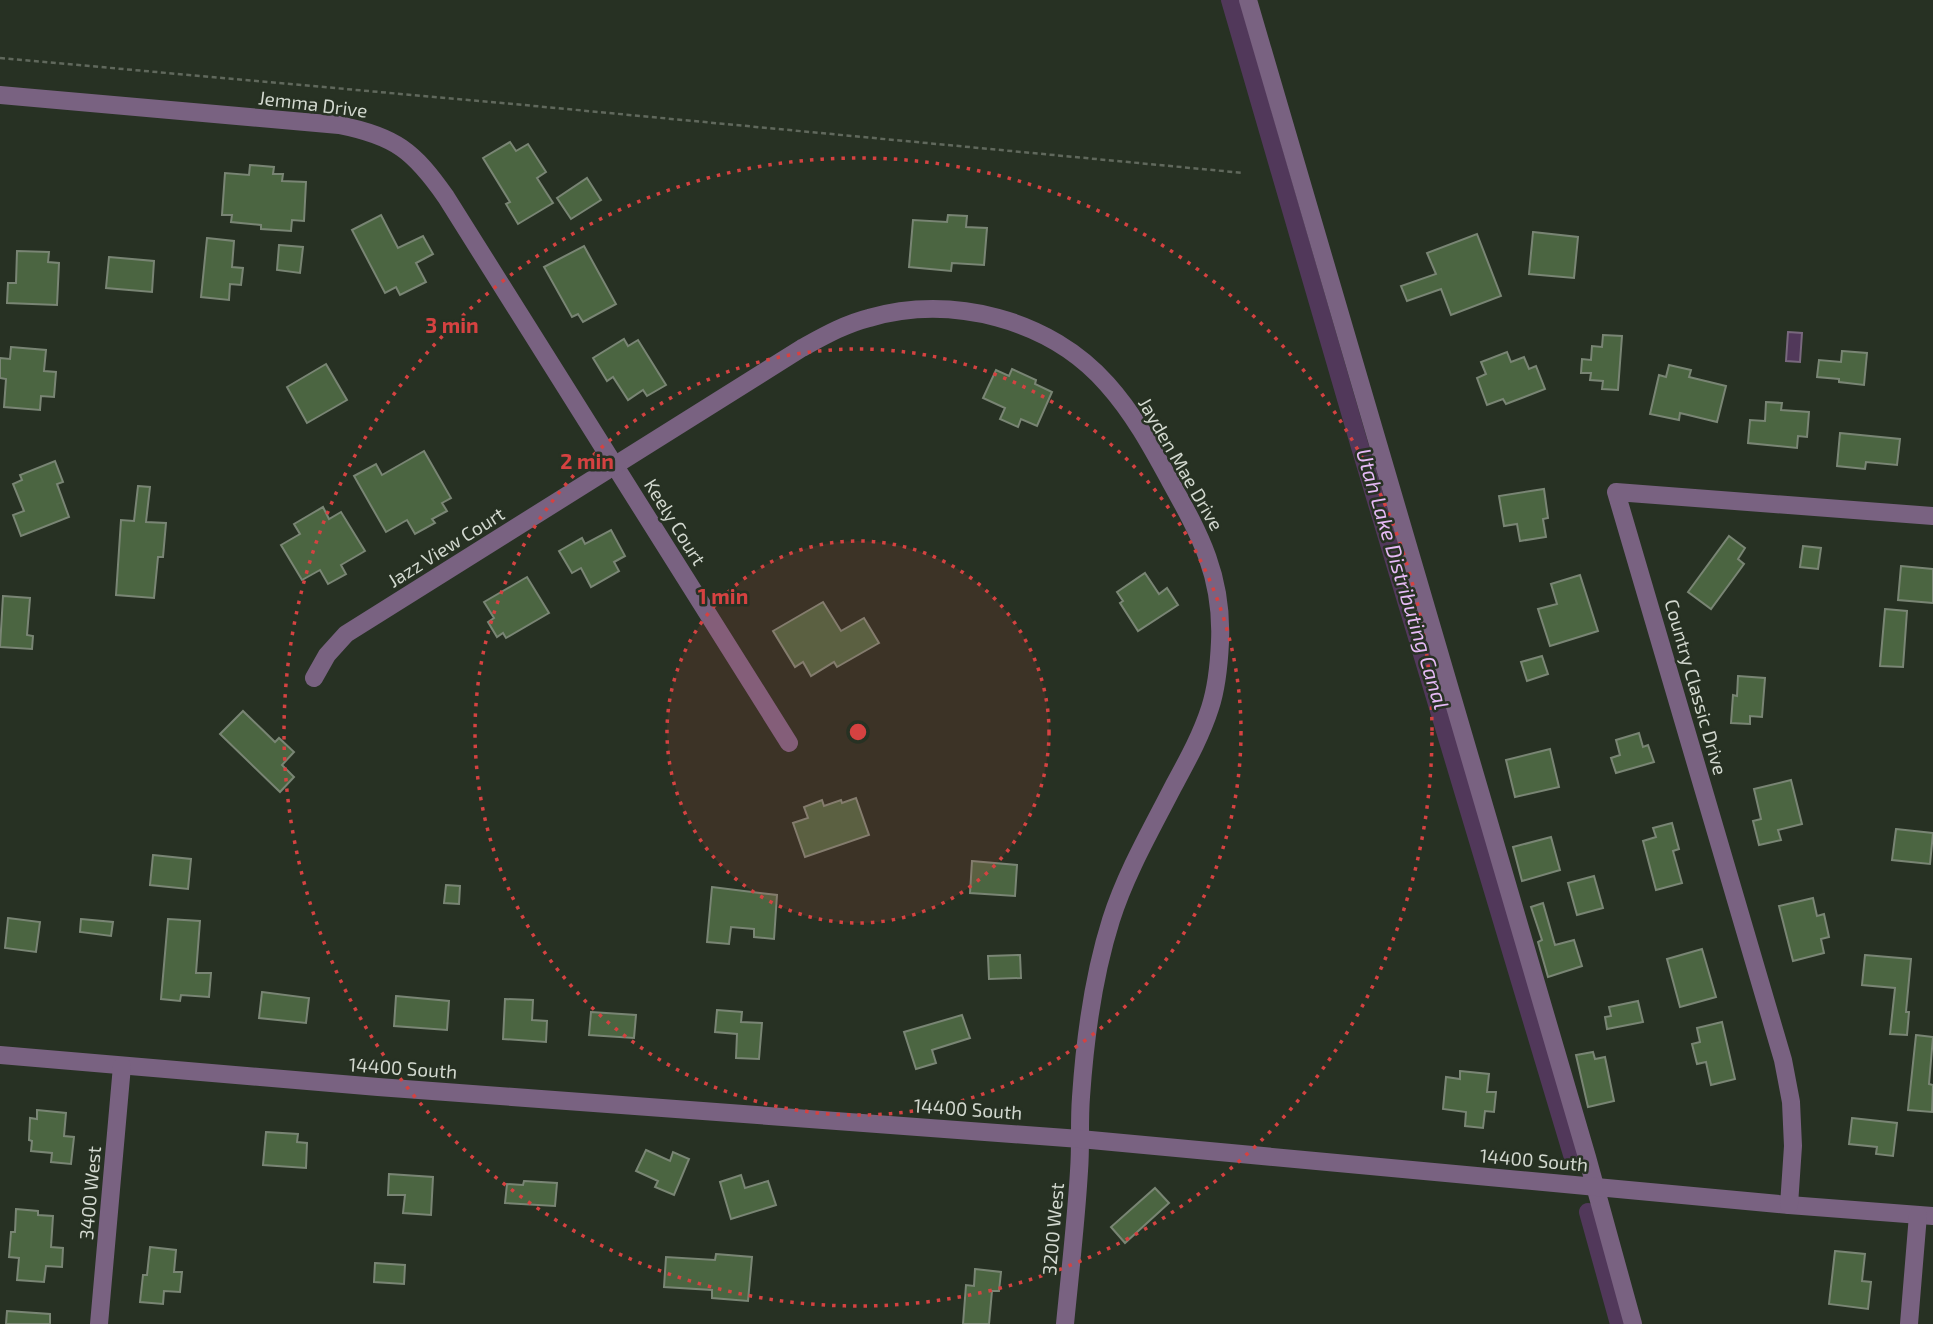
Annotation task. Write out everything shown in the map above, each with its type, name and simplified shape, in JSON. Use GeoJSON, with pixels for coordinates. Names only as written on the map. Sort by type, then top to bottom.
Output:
{"type":"FeatureCollection","features":[{"type":"Feature","properties":{"kind":"street"},"geometry":{"type":"LineString","coordinates":[[1248,0],[1583,1143],[1633,1324]]}},
{"type":"Feature","properties":{"kind":"street","name":"Jemma Drive"},"geometry":{"type":"LineString","coordinates":[[0,95],[339,125],[367,130],[389,140],[410,153],[446,197],[614,466]]}},
{"type":"Feature","properties":{"kind":"street","name":"Jayden Mae Drive"},"geometry":{"type":"LineString","coordinates":[[614,466],[836,329],[870,317],[906,310],[949,310],[984,314],[1019,324],[1056,342],[1083,362],[1106,382],[1125,406],[1147,439],[1206,548],[1216,579],[1220,641],[1217,675],[1210,707],[1195,747],[1138,855],[1111,920],[1091,1002],[1081,1098],[1080,1139]]}},
{"type":"Feature","properties":{"kind":"street","name":"Jazz View Court"},"geometry":{"type":"LineString","coordinates":[[314,678],[327,655],[346,634],[614,466]]}},
{"type":"Feature","properties":{"kind":"street","name":"Keely Court"},"geometry":{"type":"LineString","coordinates":[[614,466],[789,743]]}},
{"type":"Feature","properties":{"kind":"street","name":"Country Classic Drive"},"geometry":{"type":"LineString","coordinates":[[1789,1205],[1793,1146],[1791,1102],[1783,1060],[1616,492],[1933,516]]}},
{"type":"Feature","properties":{"kind":"street","name":"14400 South"},"geometry":{"type":"LineString","coordinates":[[0,1055],[392,1088],[1080,1139],[1925,1216]]}},
{"type":"Feature","properties":{"kind":"street","name":"3400 West"},"geometry":{"type":"LineString","coordinates":[[99,1324],[122,1066]]}},
{"type":"Feature","properties":{"kind":"street","name":"3200 West"},"geometry":{"type":"LineString","coordinates":[[1065,1324],[1080,1139]]}},
{"type":"Feature","properties":{"kind":"street"},"geometry":{"type":"LineString","coordinates":[[1909,1324],[1925,1216]]}},
{"type":"Feature","properties":{"kind":"path"},"geometry":{"type":"LineString","coordinates":[[0,58],[1244,173]]}},
{"type":"Feature","properties":{"kind":"shaded area"},"geometry":{"type":"Polygon","coordinates":[[[1788,332],[1802,333],[1800,362],[1786,361],[1788,332]]]}},
{"type":"Feature","properties":{"kind":"building"},"geometry":{"type":"Polygon","coordinates":[[[510,142],[516,151],[528,144],[546,172],[537,178],[553,203],[518,224],[506,204],[510,202],[483,158],[510,142]]]}},
{"type":"Feature","properties":{"kind":"building"},"geometry":{"type":"Polygon","coordinates":[[[250,165],[274,167],[273,174],[283,174],[282,181],[306,182],[304,221],[292,220],[291,231],[261,229],[261,225],[231,222],[232,215],[222,215],[225,173],[249,175],[250,165]]]}},
{"type":"Feature","properties":{"kind":"building"},"geometry":{"type":"Polygon","coordinates":[[[587,178],[601,200],[571,219],[557,198],[587,178]]]}},
{"type":"Feature","properties":{"kind":"building"},"geometry":{"type":"Polygon","coordinates":[[[381,215],[398,248],[423,236],[433,254],[416,263],[426,282],[400,295],[396,287],[385,293],[352,230],[381,215]]]}},
{"type":"Feature","properties":{"kind":"building"},"geometry":{"type":"Polygon","coordinates":[[[948,215],[967,216],[966,227],[987,228],[984,265],[952,263],[951,271],[909,267],[913,220],[947,222],[948,215]]]}},
{"type":"Feature","properties":{"kind":"building"},"geometry":{"type":"Polygon","coordinates":[[[1533,232],[1578,237],[1574,278],[1529,274],[1533,232]]]}},
{"type":"Feature","properties":{"kind":"building"},"geometry":{"type":"Polygon","coordinates":[[[1477,234],[1501,296],[1451,315],[1441,289],[1407,301],[1401,286],[1436,274],[1427,253],[1477,234]]]}},
{"type":"Feature","properties":{"kind":"building"},"geometry":{"type":"Polygon","coordinates":[[[207,238],[234,241],[232,267],[243,268],[241,285],[230,284],[229,300],[201,297],[207,238]]]}},
{"type":"Feature","properties":{"kind":"building"},"geometry":{"type":"Polygon","coordinates":[[[279,245],[303,247],[300,273],[277,270],[279,245]]]}},
{"type":"Feature","properties":{"kind":"building"},"geometry":{"type":"Polygon","coordinates":[[[584,246],[616,304],[583,322],[578,314],[572,317],[544,267],[584,246]]]}},
{"type":"Feature","properties":{"kind":"building"},"geometry":{"type":"Polygon","coordinates":[[[17,251],[49,252],[48,262],[59,263],[57,305],[7,303],[8,283],[16,283],[17,251]]]}},
{"type":"Feature","properties":{"kind":"building"},"geometry":{"type":"Polygon","coordinates":[[[109,257],[154,261],[152,292],[106,288],[109,257]]]}},
{"type":"Feature","properties":{"kind":"building"},"geometry":{"type":"Polygon","coordinates":[[[1603,335],[1622,336],[1618,390],[1602,389],[1603,381],[1590,380],[1591,373],[1581,373],[1582,359],[1591,360],[1592,346],[1602,347],[1603,335]]]}},
{"type":"Feature","properties":{"kind":"building"},"geometry":{"type":"Polygon","coordinates":[[[624,339],[628,346],[638,340],[666,385],[647,396],[643,390],[628,400],[613,377],[607,381],[593,358],[624,339]]]}},
{"type":"Feature","properties":{"kind":"building"},"geometry":{"type":"Polygon","coordinates":[[[11,347],[46,350],[44,371],[56,372],[54,397],[41,396],[40,410],[4,407],[6,379],[0,378],[0,358],[10,359],[11,347]]]}},
{"type":"Feature","properties":{"kind":"building"},"geometry":{"type":"Polygon","coordinates":[[[1842,351],[1867,353],[1864,385],[1817,377],[1819,360],[1841,362],[1842,351]]]}},
{"type":"Feature","properties":{"kind":"building"},"geometry":{"type":"Polygon","coordinates":[[[1507,352],[1511,362],[1524,357],[1529,369],[1536,366],[1545,389],[1506,404],[1503,399],[1487,405],[1477,378],[1486,374],[1481,362],[1507,352]]]}},
{"type":"Feature","properties":{"kind":"building"},"geometry":{"type":"Polygon","coordinates":[[[326,364],[347,400],[307,423],[287,387],[326,364]]]}},
{"type":"Feature","properties":{"kind":"building"},"geometry":{"type":"Polygon","coordinates":[[[1669,365],[1691,370],[1689,377],[1726,386],[1717,422],[1680,413],[1679,420],[1650,414],[1659,375],[1666,377],[1669,365]]]}},
{"type":"Feature","properties":{"kind":"building"},"geometry":{"type":"Polygon","coordinates":[[[1012,369],[1036,380],[1035,384],[1052,392],[1037,426],[1021,419],[1018,427],[1000,419],[1005,408],[983,398],[996,370],[1009,376],[1012,369]]]}},
{"type":"Feature","properties":{"kind":"building"},"geometry":{"type":"Polygon","coordinates":[[[1766,402],[1782,403],[1781,410],[1809,412],[1807,437],[1798,436],[1797,448],[1748,443],[1750,420],[1765,421],[1766,402]]]}},
{"type":"Feature","properties":{"kind":"building"},"geometry":{"type":"Polygon","coordinates":[[[1840,433],[1900,439],[1897,465],[1866,462],[1865,469],[1837,466],[1840,433]]]}},
{"type":"Feature","properties":{"kind":"building"},"geometry":{"type":"Polygon","coordinates":[[[424,451],[451,498],[442,503],[447,511],[432,519],[435,523],[415,534],[407,520],[386,532],[354,476],[376,464],[382,475],[424,451]]]}},
{"type":"Feature","properties":{"kind":"building"},"geometry":{"type":"Polygon","coordinates":[[[55,461],[63,482],[57,484],[69,517],[21,536],[13,515],[24,511],[13,484],[22,480],[20,475],[55,461]]]}},
{"type":"Feature","properties":{"kind":"building"},"geometry":{"type":"Polygon","coordinates":[[[138,486],[150,487],[146,522],[166,523],[163,557],[158,557],[154,598],[116,595],[121,520],[134,521],[138,486]]]}},
{"type":"Feature","properties":{"kind":"building"},"geometry":{"type":"Polygon","coordinates":[[[1544,489],[1548,518],[1543,519],[1546,537],[1520,541],[1517,524],[1504,526],[1499,496],[1544,489]]]}},
{"type":"Feature","properties":{"kind":"building"},"geometry":{"type":"Polygon","coordinates":[[[323,507],[329,519],[341,512],[365,551],[341,565],[346,574],[328,584],[320,570],[302,580],[281,545],[300,534],[294,524],[323,507]]]}},
{"type":"Feature","properties":{"kind":"building"},"geometry":{"type":"Polygon","coordinates":[[[611,530],[625,556],[614,562],[619,571],[591,587],[581,568],[572,573],[559,551],[582,538],[585,544],[611,530]]]}},
{"type":"Feature","properties":{"kind":"building"},"geometry":{"type":"Polygon","coordinates":[[[1729,536],[1745,548],[1738,559],[1744,564],[1711,609],[1688,592],[1729,536]]]}},
{"type":"Feature","properties":{"kind":"building"},"geometry":{"type":"Polygon","coordinates":[[[1803,546],[1821,548],[1818,569],[1800,567],[1803,546]]]}},
{"type":"Feature","properties":{"kind":"building"},"geometry":{"type":"Polygon","coordinates":[[[1901,566],[1933,569],[1933,603],[1898,600],[1901,566]]]}},
{"type":"Feature","properties":{"kind":"building"},"geometry":{"type":"Polygon","coordinates":[[[1145,573],[1159,594],[1167,588],[1178,605],[1138,631],[1120,603],[1123,601],[1117,592],[1145,573]]]}},
{"type":"Feature","properties":{"kind":"building"},"geometry":{"type":"Polygon","coordinates":[[[1580,575],[1598,631],[1550,646],[1538,609],[1557,604],[1551,584],[1580,575]]]}},
{"type":"Feature","properties":{"kind":"building"},"geometry":{"type":"Polygon","coordinates":[[[527,577],[549,613],[506,638],[503,633],[497,637],[488,622],[494,618],[484,602],[527,577]]]}},
{"type":"Feature","properties":{"kind":"building"},"geometry":{"type":"Polygon","coordinates":[[[3,596],[30,598],[27,635],[33,636],[32,649],[0,647],[3,596]]]}},
{"type":"Feature","properties":{"kind":"building"},"geometry":{"type":"Polygon","coordinates":[[[823,602],[841,631],[864,618],[879,643],[837,667],[834,662],[811,676],[803,662],[795,667],[773,631],[823,602]]]}},
{"type":"Feature","properties":{"kind":"building"},"geometry":{"type":"Polygon","coordinates":[[[1885,609],[1907,611],[1903,667],[1880,666],[1885,609]]]}},
{"type":"Feature","properties":{"kind":"building"},"geometry":{"type":"Polygon","coordinates":[[[1542,656],[1548,674],[1527,681],[1521,662],[1542,656]]]}},
{"type":"Feature","properties":{"kind":"building"},"geometry":{"type":"Polygon","coordinates":[[[1738,676],[1765,678],[1762,717],[1750,716],[1750,724],[1731,723],[1733,695],[1737,696],[1738,676]]]}},
{"type":"Feature","properties":{"kind":"building"},"geometry":{"type":"Polygon","coordinates":[[[243,711],[275,742],[279,738],[294,752],[282,765],[294,777],[280,792],[220,734],[243,711]]]}},
{"type":"Feature","properties":{"kind":"building"},"geometry":{"type":"Polygon","coordinates":[[[1639,733],[1643,747],[1648,745],[1654,762],[1616,773],[1611,758],[1620,755],[1616,740],[1639,733]]]}},
{"type":"Feature","properties":{"kind":"building"},"geometry":{"type":"Polygon","coordinates":[[[1550,749],[1559,787],[1515,797],[1506,760],[1550,749]]]}},
{"type":"Feature","properties":{"kind":"building"},"geometry":{"type":"Polygon","coordinates":[[[1791,780],[1802,824],[1778,830],[1781,840],[1759,845],[1753,821],[1761,819],[1754,789],[1791,780]]]}},
{"type":"Feature","properties":{"kind":"building"},"geometry":{"type":"Polygon","coordinates":[[[856,798],[869,835],[805,857],[793,823],[808,818],[804,807],[822,800],[824,806],[856,798]]]}},
{"type":"Feature","properties":{"kind":"building"},"geometry":{"type":"Polygon","coordinates":[[[1672,823],[1679,849],[1673,851],[1682,883],[1656,890],[1643,841],[1656,837],[1653,828],[1672,823]]]}},
{"type":"Feature","properties":{"kind":"building"},"geometry":{"type":"Polygon","coordinates":[[[1896,829],[1933,833],[1930,864],[1892,860],[1896,829]]]}},
{"type":"Feature","properties":{"kind":"building"},"geometry":{"type":"Polygon","coordinates":[[[1551,837],[1560,870],[1522,881],[1513,847],[1551,837]]]}},
{"type":"Feature","properties":{"kind":"building"},"geometry":{"type":"Polygon","coordinates":[[[153,855],[191,859],[188,889],[150,885],[153,855]]]}},
{"type":"Feature","properties":{"kind":"building"},"geometry":{"type":"Polygon","coordinates":[[[972,861],[1017,865],[1015,896],[970,893],[972,861]]]}},
{"type":"Feature","properties":{"kind":"building"},"geometry":{"type":"Polygon","coordinates":[[[1594,876],[1603,908],[1577,915],[1568,883],[1594,876]]]}},
{"type":"Feature","properties":{"kind":"building"},"geometry":{"type":"Polygon","coordinates":[[[446,885],[460,886],[459,904],[444,903],[446,885]]]}},
{"type":"Feature","properties":{"kind":"building"},"geometry":{"type":"Polygon","coordinates":[[[712,887],[777,895],[774,939],[754,937],[754,929],[731,927],[729,944],[707,942],[712,887]]]}},
{"type":"Feature","properties":{"kind":"building"},"geometry":{"type":"Polygon","coordinates":[[[1813,898],[1817,916],[1824,914],[1829,937],[1821,939],[1824,953],[1793,961],[1779,906],[1813,898]]]}},
{"type":"Feature","properties":{"kind":"building"},"geometry":{"type":"Polygon","coordinates":[[[1543,903],[1555,945],[1574,940],[1582,966],[1548,977],[1538,942],[1542,940],[1531,907],[1543,903]]]}},
{"type":"Feature","properties":{"kind":"building"},"geometry":{"type":"Polygon","coordinates":[[[8,918],[40,922],[36,952],[5,948],[8,918]]]}},
{"type":"Feature","properties":{"kind":"building"},"geometry":{"type":"Polygon","coordinates":[[[81,919],[113,922],[111,936],[80,932],[81,919]]]}},
{"type":"Feature","properties":{"kind":"building"},"geometry":{"type":"Polygon","coordinates":[[[168,919],[200,921],[196,973],[211,973],[209,997],[181,995],[180,1001],[161,999],[168,919]]]}},
{"type":"Feature","properties":{"kind":"building"},"geometry":{"type":"Polygon","coordinates":[[[1702,949],[1716,997],[1680,1007],[1667,959],[1702,949]]]}},
{"type":"Feature","properties":{"kind":"building"},"geometry":{"type":"Polygon","coordinates":[[[1020,955],[1021,978],[989,979],[988,956],[1020,955]]]}},
{"type":"Feature","properties":{"kind":"building"},"geometry":{"type":"Polygon","coordinates":[[[1865,955],[1911,959],[1906,1012],[1909,1012],[1907,1035],[1890,1034],[1895,988],[1862,985],[1865,955]]]}},
{"type":"Feature","properties":{"kind":"building"},"geometry":{"type":"Polygon","coordinates":[[[262,992],[309,998],[306,1023],[259,1018],[262,992]]]}},
{"type":"Feature","properties":{"kind":"building"},"geometry":{"type":"Polygon","coordinates":[[[396,996],[449,1001],[447,1030],[394,1026],[396,996]]]}},
{"type":"Feature","properties":{"kind":"building"},"geometry":{"type":"Polygon","coordinates":[[[505,999],[533,1000],[532,1020],[547,1021],[546,1042],[503,1039],[505,999]]]}},
{"type":"Feature","properties":{"kind":"building"},"geometry":{"type":"Polygon","coordinates":[[[1638,1001],[1643,1022],[1607,1029],[1605,1017],[1611,1016],[1609,1007],[1638,1001]]]}},
{"type":"Feature","properties":{"kind":"building"},"geometry":{"type":"Polygon","coordinates":[[[717,1010],[742,1012],[741,1022],[762,1023],[759,1059],[736,1058],[737,1034],[715,1032],[717,1010]]]}},
{"type":"Feature","properties":{"kind":"building"},"geometry":{"type":"Polygon","coordinates":[[[591,1012],[636,1015],[634,1038],[589,1035],[591,1012]]]}},
{"type":"Feature","properties":{"kind":"building"},"geometry":{"type":"Polygon","coordinates":[[[962,1015],[970,1038],[932,1050],[936,1063],[916,1069],[904,1032],[962,1015]]]}},
{"type":"Feature","properties":{"kind":"building"},"geometry":{"type":"Polygon","coordinates":[[[1722,1022],[1735,1079],[1711,1085],[1706,1062],[1697,1064],[1692,1044],[1700,1042],[1697,1028],[1722,1022]]]}},
{"type":"Feature","properties":{"kind":"building"},"geometry":{"type":"Polygon","coordinates":[[[1916,1035],[1933,1037],[1929,1084],[1933,1085],[1932,1112],[1908,1110],[1916,1035]]]}},
{"type":"Feature","properties":{"kind":"building"},"geometry":{"type":"Polygon","coordinates":[[[1593,1052],[1595,1059],[1605,1057],[1614,1101],[1588,1107],[1576,1055],[1593,1052]]]}},
{"type":"Feature","properties":{"kind":"building"},"geometry":{"type":"Polygon","coordinates":[[[1460,1071],[1489,1074],[1487,1092],[1496,1092],[1494,1112],[1485,1111],[1483,1128],[1465,1126],[1466,1112],[1443,1109],[1446,1077],[1460,1079],[1460,1071]]]}},
{"type":"Feature","properties":{"kind":"building"},"geometry":{"type":"Polygon","coordinates":[[[37,1110],[66,1113],[64,1136],[74,1137],[71,1164],[51,1162],[52,1153],[31,1151],[30,1118],[37,1119],[37,1110]]]}},
{"type":"Feature","properties":{"kind":"building"},"geometry":{"type":"Polygon","coordinates":[[[1852,1118],[1897,1123],[1893,1156],[1876,1154],[1877,1147],[1849,1144],[1852,1118]]]}},
{"type":"Feature","properties":{"kind":"building"},"geometry":{"type":"Polygon","coordinates":[[[266,1132],[298,1134],[297,1142],[307,1143],[306,1168],[263,1165],[266,1132]]]}},
{"type":"Feature","properties":{"kind":"building"},"geometry":{"type":"Polygon","coordinates":[[[646,1150],[670,1161],[673,1152],[689,1159],[674,1195],[655,1187],[658,1181],[636,1171],[646,1150]]]}},
{"type":"Feature","properties":{"kind":"building"},"geometry":{"type":"Polygon","coordinates":[[[389,1174],[433,1177],[431,1215],[403,1213],[405,1195],[388,1195],[389,1174]]]}},
{"type":"Feature","properties":{"kind":"building"},"geometry":{"type":"Polygon","coordinates":[[[741,1175],[745,1188],[768,1181],[776,1205],[731,1219],[720,1182],[741,1175]]]}},
{"type":"Feature","properties":{"kind":"building"},"geometry":{"type":"Polygon","coordinates":[[[524,1181],[557,1183],[555,1206],[505,1203],[507,1184],[523,1185],[524,1181]]]}},
{"type":"Feature","properties":{"kind":"building"},"geometry":{"type":"Polygon","coordinates":[[[1155,1188],[1169,1203],[1125,1243],[1111,1227],[1155,1188]]]}},
{"type":"Feature","properties":{"kind":"building"},"geometry":{"type":"Polygon","coordinates":[[[16,1209],[38,1211],[38,1215],[53,1216],[51,1247],[63,1248],[62,1267],[46,1266],[44,1282],[17,1280],[19,1258],[9,1257],[11,1232],[15,1232],[16,1209]]]}},
{"type":"Feature","properties":{"kind":"building"},"geometry":{"type":"Polygon","coordinates":[[[150,1247],[176,1250],[174,1272],[182,1272],[180,1292],[164,1291],[163,1304],[140,1302],[150,1247]]]}},
{"type":"Feature","properties":{"kind":"building"},"geometry":{"type":"Polygon","coordinates":[[[1835,1251],[1865,1254],[1862,1281],[1871,1282],[1868,1309],[1829,1304],[1835,1251]]]}},
{"type":"Feature","properties":{"kind":"building"},"geometry":{"type":"Polygon","coordinates":[[[716,1254],[752,1257],[748,1301],[712,1298],[712,1290],[664,1287],[666,1257],[715,1260],[716,1254]]]}},
{"type":"Feature","properties":{"kind":"building"},"geometry":{"type":"Polygon","coordinates":[[[375,1263],[405,1265],[404,1284],[374,1282],[375,1263]]]}},
{"type":"Feature","properties":{"kind":"building"},"geometry":{"type":"Polygon","coordinates":[[[975,1269],[1001,1272],[999,1291],[992,1291],[989,1324],[963,1324],[966,1285],[974,1286],[975,1269]]]}},
{"type":"Feature","properties":{"kind":"building"},"geometry":{"type":"Polygon","coordinates":[[[7,1311],[50,1314],[50,1324],[6,1324],[7,1311]]]}},
{"type":"Feature","properties":{"kind":"waterway","name":"Utah Lake Distributing Canal"},"geometry":{"type":"LineString","coordinates":[[1230,0],[1360,447],[1573,1158]]}},
{"type":"Feature","properties":{"kind":"waterway","name":"Utah Lake Distributing Canal"},"geometry":{"type":"LineString","coordinates":[[1588,1212],[1619,1324]]}}]}
